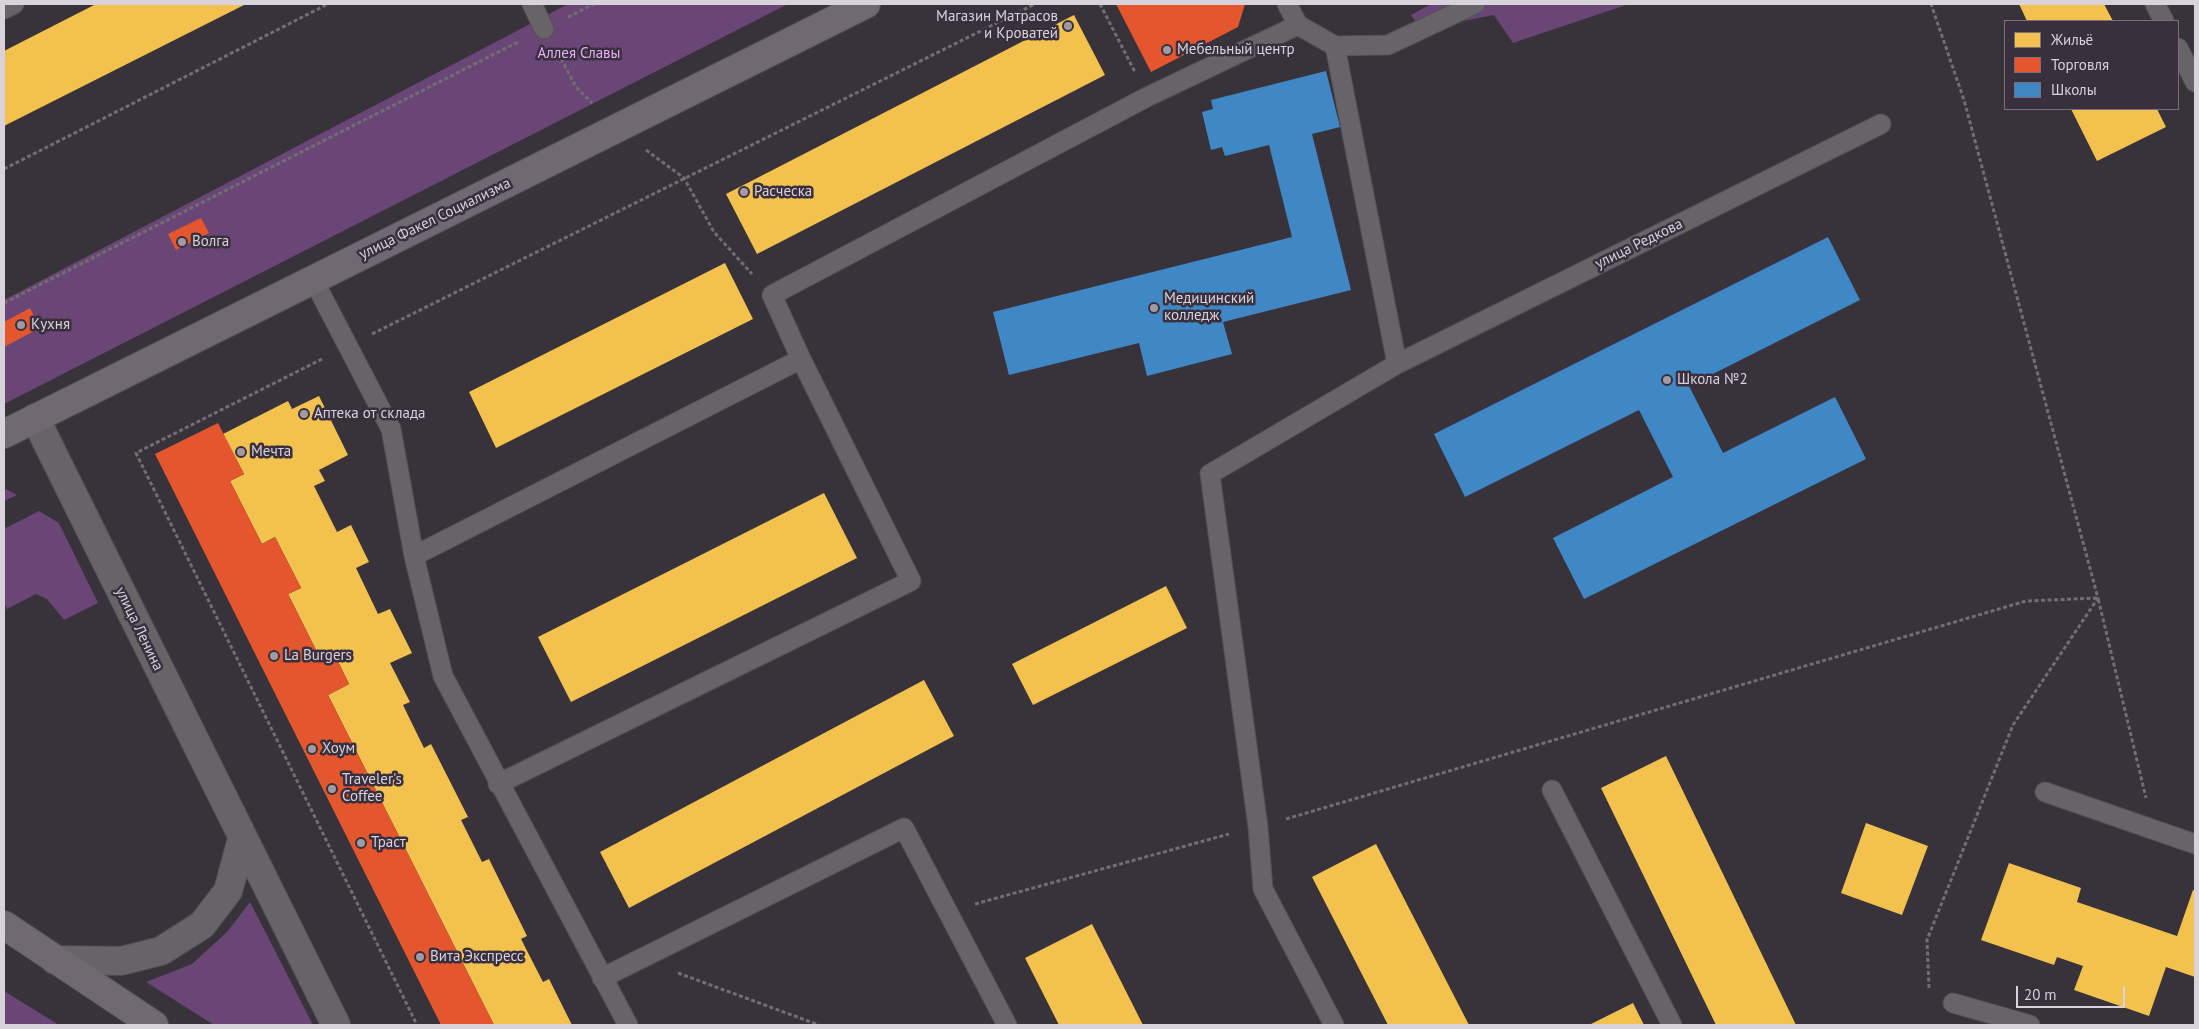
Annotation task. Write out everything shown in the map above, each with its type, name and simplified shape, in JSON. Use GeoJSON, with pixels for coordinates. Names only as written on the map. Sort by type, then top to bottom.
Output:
{"type":"FeatureCollection","features":[{"type":"Feature","properties":{"kind":"main road","name":"улица Факел Социализма"},"geometry":{"type":"LineString","coordinates":[[4,434],[866,4]]}},
{"type":"Feature","properties":{"kind":"main road"},"geometry":{"type":"LineString","coordinates":[[4,924],[154,1025]]}},
{"type":"Feature","properties":{"kind":"street","name":"улица Ленина"},"geometry":{"type":"LineString","coordinates":[[36,418],[242,839],[336,1025]]}},
{"type":"Feature","properties":{"kind":"street"},"geometry":{"type":"LineString","coordinates":[[55,960],[121,961],[161,951],[170,946],[202,925],[228,891],[242,839]]}},
{"type":"Feature","properties":{"kind":"lane"},"geometry":{"type":"LineString","coordinates":[[4,9],[14,4]]}},
{"type":"Feature","properties":{"kind":"lane"},"geometry":{"type":"LineString","coordinates":[[532,4],[544,29]]}},
{"type":"Feature","properties":{"kind":"lane"},"geometry":{"type":"LineString","coordinates":[[1287,4],[1298,24],[1335,46],[1388,45],[1475,4]]}},
{"type":"Feature","properties":{"kind":"lane"},"geometry":{"type":"LineString","coordinates":[[2155,4],[2163,20]]}},
{"type":"Feature","properties":{"kind":"lane"},"geometry":{"type":"LineString","coordinates":[[498,784],[912,581],[800,360],[772,295],[1147,97],[1298,24]]}},
{"type":"Feature","properties":{"kind":"lane"},"geometry":{"type":"LineString","coordinates":[[1335,46],[1397,364]]}},
{"type":"Feature","properties":{"kind":"lane"},"geometry":{"type":"LineString","coordinates":[[2179,50],[2195,82]]}},
{"type":"Feature","properties":{"kind":"lane","name":"улица Редкова"},"geometry":{"type":"LineString","coordinates":[[1258,827],[1210,474],[1397,364],[1881,124]]}},
{"type":"Feature","properties":{"kind":"lane"},"geometry":{"type":"LineString","coordinates":[[313,279],[391,429],[414,556],[443,676],[498,784],[628,1025]]}},
{"type":"Feature","properties":{"kind":"lane"},"geometry":{"type":"LineString","coordinates":[[414,556],[800,360]]}},
{"type":"Feature","properties":{"kind":"lane"},"geometry":{"type":"LineString","coordinates":[[1552,790],[1672,1025]]}},
{"type":"Feature","properties":{"kind":"lane"},"geometry":{"type":"LineString","coordinates":[[2045,792],[2154,830],[2193,838]]}},
{"type":"Feature","properties":{"kind":"lane"},"geometry":{"type":"LineString","coordinates":[[1258,827],[1263,890],[1334,1025]]}},
{"type":"Feature","properties":{"kind":"lane"},"geometry":{"type":"LineString","coordinates":[[602,978],[904,828],[1007,1025]]}},
{"type":"Feature","properties":{"kind":"lane"},"geometry":{"type":"LineString","coordinates":[[1953,1003],[2030,1025]]}},
{"type":"Feature","properties":{"kind":"path"},"geometry":{"type":"LineString","coordinates":[[4,169],[328,4]]}},
{"type":"Feature","properties":{"kind":"path"},"geometry":{"type":"LineString","coordinates":[[4,304],[594,4]]}},
{"type":"Feature","properties":{"kind":"path"},"geometry":{"type":"LineString","coordinates":[[417,1025],[136,453],[1035,4]]}},
{"type":"Feature","properties":{"kind":"path"},"geometry":{"type":"LineString","coordinates":[[1100,4],[1147,97]]}},
{"type":"Feature","properties":{"kind":"path"},"geometry":{"type":"LineString","coordinates":[[1931,4],[1964,100],[2098,598],[2154,830]]}},
{"type":"Feature","properties":{"kind":"path"},"geometry":{"type":"LineString","coordinates":[[544,29],[576,87],[616,128],[684,178],[714,232],[772,295]]}},
{"type":"Feature","properties":{"kind":"path"},"geometry":{"type":"LineString","coordinates":[[948,911],[1258,827],[2026,601],[2098,598]]}},
{"type":"Feature","properties":{"kind":"path"},"geometry":{"type":"LineString","coordinates":[[1929,995],[1927,940],[2013,725],[2098,598]]}},
{"type":"Feature","properties":{"kind":"path"},"geometry":{"type":"LineString","coordinates":[[640,959],[819,1025]]}},
{"type":"Feature","properties":{"kind":"green space","name":"Аллея Славы"},"geometry":{"type":"Polygon","coordinates":[[[568,4],[788,4],[4,404],[4,300],[568,4]]]}},
{"type":"Feature","properties":{"kind":"green space"},"geometry":{"type":"Polygon","coordinates":[[[1431,4],[1629,4],[1513,43],[1494,15],[1421,29],[1411,15],[1431,4]]]}},
{"type":"Feature","properties":{"kind":"green space"},"geometry":{"type":"Polygon","coordinates":[[[4,488],[17,495],[4,501],[4,488]]]}},
{"type":"Feature","properties":{"kind":"green space"},"geometry":{"type":"Polygon","coordinates":[[[39,511],[59,523],[98,603],[64,620],[47,599],[36,594],[7,609],[4,603],[4,529],[39,511]]]}},
{"type":"Feature","properties":{"kind":"green space"},"geometry":{"type":"Polygon","coordinates":[[[250,902],[313,1025],[214,1025],[146,982],[192,964],[227,932],[250,902]]]}},
{"type":"Feature","properties":{"kind":"green space"},"geometry":{"type":"Polygon","coordinates":[[[4,991],[59,1025],[4,1025],[4,991]]]}},
{"type":"Feature","properties":{"kind":"building: Жильё"},"geometry":{"type":"Polygon","coordinates":[[[96,4],[246,4],[4,126],[4,51],[96,4]]]}},
{"type":"Feature","properties":{"kind":"building: Жильё"},"geometry":{"type":"Polygon","coordinates":[[[2019,4],[2104,4],[2112,20],[2027,20],[2019,4]]]}},
{"type":"Feature","properties":{"kind":"building: Жильё"},"geometry":{"type":"Polygon","coordinates":[[[1074,15],[1105,75],[757,254],[726,194],[1074,15]]]}},
{"type":"Feature","properties":{"kind":"building: Жильё"},"geometry":{"type":"Polygon","coordinates":[[[2072,110],[2158,110],[2166,127],[2097,161],[2072,110]]]}},
{"type":"Feature","properties":{"kind":"building: Жильё"},"geometry":{"type":"Polygon","coordinates":[[[725,263],[753,319],[496,448],[469,392],[725,263]]]}},
{"type":"Feature","properties":{"kind":"building: Жильё"},"geometry":{"type":"Polygon","coordinates":[[[319,396],[348,455],[319,470],[325,481],[314,486],[337,532],[351,525],[369,562],[356,568],[378,614],[390,609],[412,653],[390,663],[410,702],[403,705],[424,748],[431,744],[468,817],[461,820],[482,862],[489,859],[527,936],[521,939],[543,982],[549,979],[572,1025],[494,1025],[328,695],[349,684],[332,649],[319,656],[288,594],[301,588],[275,537],[262,544],[230,481],[244,474],[223,434],[288,401],[292,409],[319,396]]]}},
{"type":"Feature","properties":{"kind":"building: Жильё"},"geometry":{"type":"Polygon","coordinates":[[[824,493],[857,558],[571,702],[538,637],[824,493]]]}},
{"type":"Feature","properties":{"kind":"building: Жильё"},"geometry":{"type":"Polygon","coordinates":[[[1166,586],[1187,628],[1033,705],[1012,664],[1166,586]]]}},
{"type":"Feature","properties":{"kind":"building: Жильё"},"geometry":{"type":"Polygon","coordinates":[[[924,680],[954,736],[629,908],[600,852],[924,680]]]}},
{"type":"Feature","properties":{"kind":"building: Жильё"},"geometry":{"type":"Polygon","coordinates":[[[1666,756],[1796,1025],[1716,1025],[1601,788],[1666,756]]]}},
{"type":"Feature","properties":{"kind":"building: Жильё"},"geometry":{"type":"Polygon","coordinates":[[[1866,823],[1928,846],[1902,915],[1841,893],[1866,823]]]}},
{"type":"Feature","properties":{"kind":"building: Жильё"},"geometry":{"type":"Polygon","coordinates":[[[1376,844],[1469,1025],[1388,1025],[1312,877],[1376,844]]]}},
{"type":"Feature","properties":{"kind":"building: Жильё"},"geometry":{"type":"Polygon","coordinates":[[[2009,863],[2081,888],[2077,902],[2177,936],[2193,890],[2195,891],[2195,977],[2166,967],[2149,1016],[2074,990],[2083,966],[2057,957],[2054,965],[1981,940],[2009,863]]]}},
{"type":"Feature","properties":{"kind":"building: Жильё"},"geometry":{"type":"Polygon","coordinates":[[[1092,924],[1143,1025],[1059,1025],[1025,958],[1092,924]]]}},
{"type":"Feature","properties":{"kind":"building: Жильё"},"geometry":{"type":"Polygon","coordinates":[[[1633,1003],[1644,1025],[1589,1025],[1633,1003]]]}},
{"type":"Feature","properties":{"kind":"building: Торговля","name":"Мебельный центр"},"geometry":{"type":"Polygon","coordinates":[[[1116,4],[1245,4],[1238,27],[1151,72],[1116,4]]]}},
{"type":"Feature","properties":{"kind":"building: Торговля","name":"Волга"},"geometry":{"type":"Polygon","coordinates":[[[201,218],[209,233],[176,250],[168,234],[201,218]]]}},
{"type":"Feature","properties":{"kind":"building: Торговля","name":"Кухня"},"geometry":{"type":"Polygon","coordinates":[[[30,308],[40,328],[4,347],[4,322],[30,308]]]}},
{"type":"Feature","properties":{"kind":"building: Торговля"},"geometry":{"type":"Polygon","coordinates":[[[218,423],[244,474],[230,481],[262,544],[275,537],[301,588],[288,594],[319,656],[332,649],[349,684],[328,695],[494,1025],[441,1025],[155,454],[218,423]]]}},
{"type":"Feature","properties":{"kind":"building: Школы"},"geometry":{"type":"Polygon","coordinates":[[[1326,71],[1340,127],[1312,134],[1351,290],[1223,322],[1232,354],[1147,376],[1139,343],[1009,375],[993,312],[1292,237],[1269,145],[1225,156],[1222,147],[1211,150],[1202,112],[1213,109],[1211,100],[1326,71]]]}},
{"type":"Feature","properties":{"kind":"building: Школы"},"geometry":{"type":"Polygon","coordinates":[[[1828,237],[1860,300],[1689,386],[1723,453],[1835,397],[1866,459],[1584,599],[1553,538],[1673,477],[1639,410],[1465,497],[1434,434],[1828,237]]]}},
{"type":"Feature","properties":{"kind":"place","name":"Магазин Матрасов и Кроватей"},"geometry":{"type":"Point","coordinates":[1068,26]}},
{"type":"Feature","properties":{"kind":"place","name":"Мебельный центр"},"geometry":{"type":"Point","coordinates":[1167,50]}},
{"type":"Feature","properties":{"kind":"place","name":"Расческа"},"geometry":{"type":"Point","coordinates":[744,192]}},
{"type":"Feature","properties":{"kind":"place","name":"Волга"},"geometry":{"type":"Point","coordinates":[182,242]}},
{"type":"Feature","properties":{"kind":"place","name":"Медицинский колледж"},"geometry":{"type":"Point","coordinates":[1154,308]}},
{"type":"Feature","properties":{"kind":"place","name":"Кухня"},"geometry":{"type":"Point","coordinates":[21,325]}},
{"type":"Feature","properties":{"kind":"place","name":"Школа №2"},"geometry":{"type":"Point","coordinates":[1667,380]}},
{"type":"Feature","properties":{"kind":"place","name":"Аптека от склада"},"geometry":{"type":"Point","coordinates":[304,414]}},
{"type":"Feature","properties":{"kind":"place","name":"Мечта"},"geometry":{"type":"Point","coordinates":[241,452]}},
{"type":"Feature","properties":{"kind":"place","name":"La Burgers"},"geometry":{"type":"Point","coordinates":[274,656]}},
{"type":"Feature","properties":{"kind":"place","name":"Хоум"},"geometry":{"type":"Point","coordinates":[312,749]}},
{"type":"Feature","properties":{"kind":"place","name":"Traveler's Coffee"},"geometry":{"type":"Point","coordinates":[332,789]}},
{"type":"Feature","properties":{"kind":"place","name":"Траст"},"geometry":{"type":"Point","coordinates":[361,843]}},
{"type":"Feature","properties":{"kind":"place","name":"Вита Экспресс"},"geometry":{"type":"Point","coordinates":[420,957]}}]}
